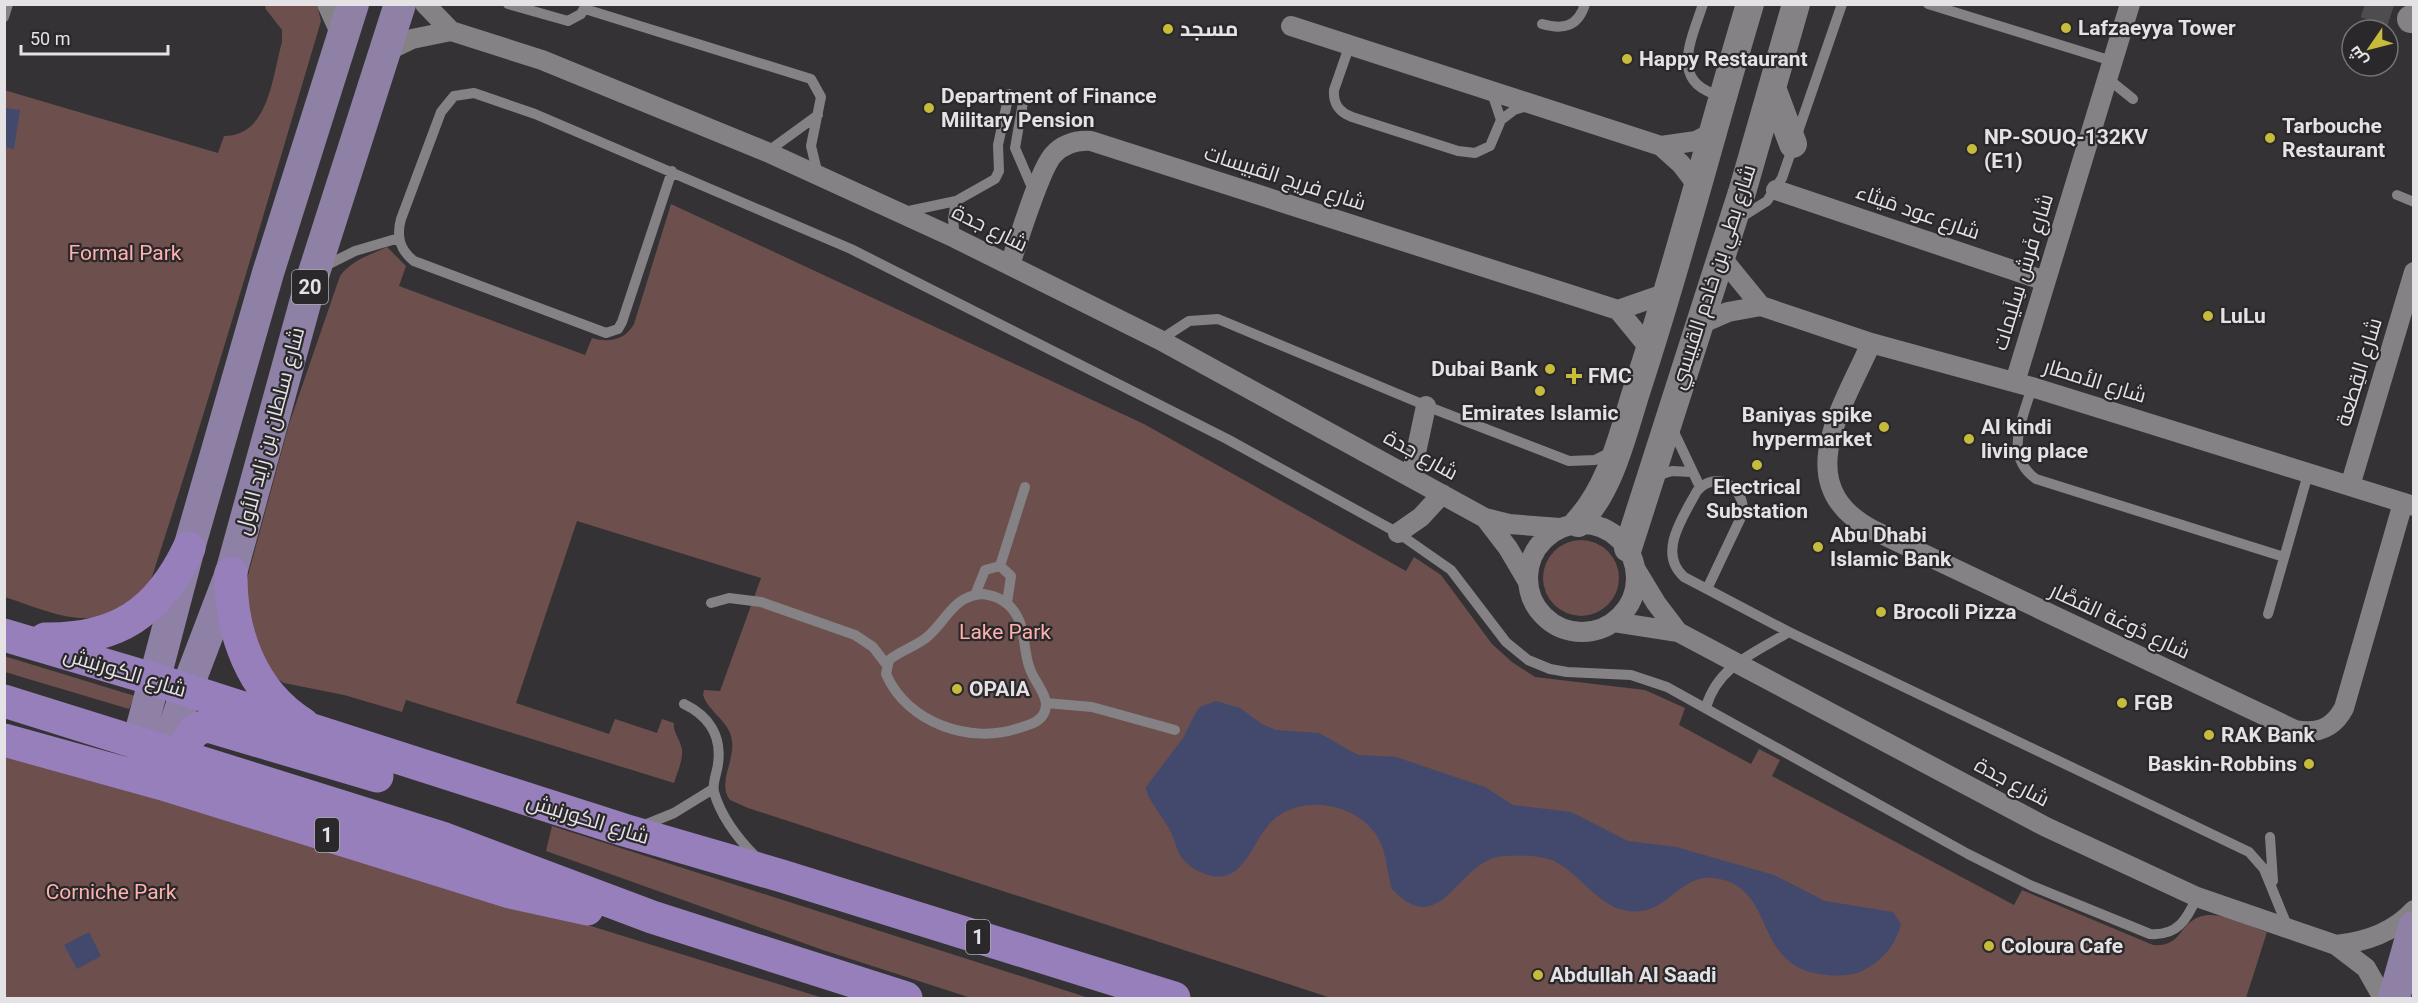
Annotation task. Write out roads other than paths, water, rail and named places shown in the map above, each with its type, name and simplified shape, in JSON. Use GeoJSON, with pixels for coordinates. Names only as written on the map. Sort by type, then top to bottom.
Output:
{"type":"FeatureCollection","features":[{"type":"Feature","properties":{"kind":"highway"},"geometry":{"type":"LineString","coordinates":[[11,637],[80,639],[108,631],[135,618],[158,599],[176,575],[189,548]]}},
{"type":"Feature","properties":{"kind":"highway"},"geometry":{"type":"LineString","coordinates":[[231,573],[234,621],[251,667],[280,706],[320,735]]}},
{"type":"Feature","properties":{"kind":"highway","name":"شارع الكورنيش"},"geometry":{"type":"LineString","coordinates":[[11,637],[469,782],[782,876],[1174,999]]}},
{"type":"Feature","properties":{"kind":"highway","name":"1"},"geometry":{"type":"LineString","coordinates":[[4,701],[442,838],[652,917],[906,999]]}},
{"type":"Feature","properties":{"kind":"highway"},"geometry":{"type":"LineString","coordinates":[[163,751],[189,737],[200,727],[208,726],[415,788],[437,789],[469,782]]}},
{"type":"Feature","properties":{"kind":"highway","name":"1"},"geometry":{"type":"LineString","coordinates":[[4,740],[163,784],[510,892],[575,907],[652,917]]}},
{"type":"Feature","properties":{"kind":"main road","name":"شارع سلطان بن زايد الأول"},"geometry":{"type":"LineString","coordinates":[[163,751],[189,548],[268,273],[353,4]]}},
{"type":"Feature","properties":{"kind":"main road","name":"شارع سلطان بن زايد الأول"},"geometry":{"type":"LineString","coordinates":[[171,686],[231,573],[315,272],[400,4]]}},
{"type":"Feature","properties":{"kind":"main road"},"geometry":{"type":"LineString","coordinates":[[2394,999],[2414,927]]}},
{"type":"Feature","properties":{"kind":"street"},"geometry":{"type":"LineString","coordinates":[[327,4],[342,38]]}},
{"type":"Feature","properties":{"kind":"street","name":"شارع جدة"},"geometry":{"type":"LineString","coordinates":[[425,4],[452,31],[542,60],[767,152],[955,237],[1160,340],[1485,518],[1509,524],[1569,526]]}},
{"type":"Feature","properties":{"kind":"street","name":"شارع بطي بن خادم القبيسي"},"geometry":{"type":"LineString","coordinates":[[1569,526],[1600,494],[1618,446],[1667,294],[1750,4]]}},
{"type":"Feature","properties":{"kind":"street","name":"شارع بطي بن خادم القبيسي"},"geometry":{"type":"LineString","coordinates":[[1632,559],[1649,480],[1721,257],[1796,4]]}},
{"type":"Feature","properties":{"kind":"street"},"geometry":{"type":"LineString","coordinates":[[1784,45],[1804,28],[1816,4]]}},
{"type":"Feature","properties":{"kind":"street","name":"شارع فَرش سِلَيمات"},"geometry":{"type":"LineString","coordinates":[[2024,384],[2045,280],[2130,5]]}},
{"type":"Feature","properties":{"kind":"street"},"geometry":{"type":"LineString","coordinates":[[1291,26],[1661,146],[1682,164],[1697,186]]}},
{"type":"Feature","properties":{"kind":"street","name":"شارع جدة"},"geometry":{"type":"LineString","coordinates":[[385,52],[412,39],[452,31]]}},
{"type":"Feature","properties":{"kind":"street"},"geometry":{"type":"LineString","coordinates":[[1772,88],[1793,144]]}},
{"type":"Feature","properties":{"kind":"street"},"geometry":{"type":"LineString","coordinates":[[1661,146],[1687,143],[1712,133]]}},
{"type":"Feature","properties":{"kind":"street","name":"شارع فريج القبيسات"},"geometry":{"type":"LineString","coordinates":[[1010,264],[1047,163],[1053,154],[1070,143],[1091,141],[1618,310]]}},
{"type":"Feature","properties":{"kind":"street","name":"شارع عود مَيثاء"},"geometry":{"type":"LineString","coordinates":[[1776,190],[2045,280]]}},
{"type":"Feature","properties":{"kind":"street"},"geometry":{"type":"LineString","coordinates":[[1721,257],[1761,306]]}},
{"type":"Feature","properties":{"kind":"street","name":"شارع القِطعة"},"geometry":{"type":"LineString","coordinates":[[2350,486],[2414,272]]}},
{"type":"Feature","properties":{"kind":"street"},"geometry":{"type":"LineString","coordinates":[[1650,349],[1618,310],[1667,294]]}},
{"type":"Feature","properties":{"kind":"street","name":"شارع الأمطار"},"geometry":{"type":"LineString","coordinates":[[1698,325],[1728,312],[1761,306],[1871,343],[2024,384],[2408,504]]}},
{"type":"Feature","properties":{"kind":"street","name":"شارع دُوغة القصَّار"},"geometry":{"type":"LineString","coordinates":[[1871,343],[1827,445],[1828,480],[1834,496],[1844,510],[1873,530],[2295,730],[2316,732],[2323,729],[2336,720],[2344,708],[2408,504]]}},
{"type":"Feature","properties":{"kind":"street"},"geometry":{"type":"LineString","coordinates":[[1411,476],[1426,406]]}},
{"type":"Feature","properties":{"kind":"street"},"geometry":{"type":"LineString","coordinates":[[1398,533],[1421,518],[1442,494]]}},
{"type":"Feature","properties":{"kind":"street","name":"شارع جدة"},"geometry":{"type":"LineString","coordinates":[[1485,518],[1509,548],[1528,582]]}},
{"type":"Feature","properties":{"kind":"street"},"geometry":{"type":"LineString","coordinates":[[1593,524],[1606,529],[1632,559],[1636,585],[1633,599],[1614,622],[1588,633],[1560,628],[1538,609],[1528,582],[1529,565],[1536,549],[1546,537],[1569,526],[1593,524]]}},
{"type":"Feature","properties":{"kind":"street","name":"شارع جدة"},"geometry":{"type":"LineString","coordinates":[[1632,559],[1656,603],[1678,632]]}},
{"type":"Feature","properties":{"kind":"street","name":"شارع جدة"},"geometry":{"type":"LineString","coordinates":[[1614,622],[1678,632],[2046,827],[2197,897],[2336,945],[2366,968],[2383,999]]}},
{"type":"Feature","properties":{"kind":"street","name":"شارع جدة"},"geometry":{"type":"LineString","coordinates":[[2336,945],[2352,943],[2383,933],[2414,910]]}},
{"type":"Feature","properties":{"kind":"lane"},"geometry":{"type":"LineString","coordinates":[[4,16],[8,4]]}},
{"type":"Feature","properties":{"kind":"lane"},"geometry":{"type":"LineString","coordinates":[[508,4],[568,21],[585,6],[805,75],[820,90],[822,97],[812,146],[819,177]]}},
{"type":"Feature","properties":{"kind":"lane"},"geometry":{"type":"LineString","coordinates":[[1542,24],[1558,28],[1570,26],[1579,18],[1585,4]]}},
{"type":"Feature","properties":{"kind":"lane"},"geometry":{"type":"LineString","coordinates":[[1703,4],[1688,51],[1688,70],[1700,88],[1722,96]]}},
{"type":"Feature","properties":{"kind":"lane"},"geometry":{"type":"LineString","coordinates":[[1731,222],[1757,210],[1776,190],[1842,4]]}},
{"type":"Feature","properties":{"kind":"lane"},"geometry":{"type":"LineString","coordinates":[[1928,4],[2109,70],[2133,99]]}},
{"type":"Feature","properties":{"kind":"lane"},"geometry":{"type":"LineString","coordinates":[[1350,47],[1334,90],[1336,104],[1345,114],[1466,153],[1483,150],[1490,146],[1501,120],[1514,110],[1530,105]]}},
{"type":"Feature","properties":{"kind":"lane"},"geometry":{"type":"LineString","coordinates":[[672,171],[622,322],[613,332],[606,333],[591,329],[414,261],[407,255],[399,238],[401,219],[441,112],[448,100],[460,93],[474,93],[535,114],[672,171],[851,249],[1227,439],[1398,533],[1452,570],[1506,642],[1528,660],[1550,669],[1567,672],[1631,675],[1667,687],[1968,854],[2032,886],[2142,931],[2159,935],[2175,930],[2188,918],[2197,897]]}},
{"type":"Feature","properties":{"kind":"lane"},"geometry":{"type":"LineString","coordinates":[[1492,93],[1501,120]]}},
{"type":"Feature","properties":{"kind":"lane"},"geometry":{"type":"LineString","coordinates":[[899,213],[956,201],[992,182],[998,175],[999,141],[1009,94]]}},
{"type":"Feature","properties":{"kind":"lane"},"geometry":{"type":"LineString","coordinates":[[1024,97],[1015,148],[1035,195]]}},
{"type":"Feature","properties":{"kind":"lane"},"geometry":{"type":"LineString","coordinates":[[767,152],[818,115]]}},
{"type":"Feature","properties":{"kind":"lane"},"geometry":{"type":"LineString","coordinates":[[2397,195],[2414,202]]}},
{"type":"Feature","properties":{"kind":"lane"},"geometry":{"type":"LineString","coordinates":[[955,237],[953,219],[956,201]]}},
{"type":"Feature","properties":{"kind":"lane"},"geometry":{"type":"LineString","coordinates":[[315,272],[355,251],[399,238]]}},
{"type":"Feature","properties":{"kind":"lane"},"geometry":{"type":"LineString","coordinates":[[1160,340],[1189,321],[1218,319],[1426,406],[1569,461],[1595,460],[1618,446]]}},
{"type":"Feature","properties":{"kind":"lane"},"geometry":{"type":"LineString","coordinates":[[2024,384],[2016,444],[2020,464],[2036,479],[2284,557]]}},
{"type":"Feature","properties":{"kind":"lane"},"geometry":{"type":"LineString","coordinates":[[1668,417],[1690,472],[1700,487]]}},
{"type":"Feature","properties":{"kind":"lane"},"geometry":{"type":"LineString","coordinates":[[1649,480],[1665,472],[1690,472]]}},
{"type":"Feature","properties":{"kind":"lane"},"geometry":{"type":"LineString","coordinates":[[2268,614],[2308,474]]}},
{"type":"Feature","properties":{"kind":"lane"},"geometry":{"type":"LineString","coordinates":[[1707,589],[1740,521],[1744,504],[1736,488],[1728,483],[1711,482],[1700,487],[1675,538],[1671,555],[1677,571],[1707,589],[1789,632],[2240,847],[2258,860],[2274,890],[2289,930]]}},
{"type":"Feature","properties":{"kind":"lane"},"geometry":{"type":"LineString","coordinates":[[1000,566],[1025,488]]}},
{"type":"Feature","properties":{"kind":"lane"},"geometry":{"type":"LineString","coordinates":[[975,595],[985,570],[1000,566]]}},
{"type":"Feature","properties":{"kind":"lane"},"geometry":{"type":"LineString","coordinates":[[1000,566],[1011,576],[1006,603]]}},
{"type":"Feature","properties":{"kind":"lane"},"geometry":{"type":"LineString","coordinates":[[975,595],[992,596],[1006,603],[1020,624],[1027,662],[1046,703],[1040,719],[1015,729],[984,734],[953,729],[924,717],[900,696],[885,674],[886,664],[893,657],[926,638],[960,600],[975,595]]}},
{"type":"Feature","properties":{"kind":"lane"},"geometry":{"type":"LineString","coordinates":[[711,603],[729,598],[761,602],[855,635],[873,647],[886,664]]}},
{"type":"Feature","properties":{"kind":"lane"},"geometry":{"type":"LineString","coordinates":[[1706,707],[1713,688],[1734,663],[1789,632]]}},
{"type":"Feature","properties":{"kind":"lane"},"geometry":{"type":"LineString","coordinates":[[1046,703],[1092,707],[1175,730]]}},
{"type":"Feature","properties":{"kind":"lane"},"geometry":{"type":"LineString","coordinates":[[684,704],[702,715],[717,737],[719,750],[713,789],[730,827],[745,846],[782,876]]}},
{"type":"Feature","properties":{"kind":"lane"},"geometry":{"type":"LineString","coordinates":[[624,830],[674,813],[713,789]]}},
{"type":"Feature","properties":{"kind":"lane"},"geometry":{"type":"LineString","coordinates":[[2270,837],[2274,890]]}},
{"type":"Feature","properties":{"kind":"water"},"geometry":{"type":"Polygon","coordinates":[[[5,108],[20,110],[14,149],[5,147],[5,108]]]}},
{"type":"Feature","properties":{"kind":"water"},"geometry":{"type":"Polygon","coordinates":[[[1216,701],[1240,708],[1262,724],[1276,730],[1319,733],[1358,755],[1396,757],[1485,787],[1513,805],[1571,812],[1628,841],[1676,847],[1774,875],[1825,901],[1893,912],[1901,924],[1892,946],[1869,967],[1849,975],[1827,975],[1802,969],[1786,958],[1774,944],[1749,896],[1735,884],[1714,878],[1703,878],[1693,881],[1651,909],[1627,911],[1615,907],[1594,894],[1554,861],[1529,856],[1504,856],[1488,860],[1474,870],[1450,894],[1437,903],[1424,907],[1409,903],[1392,889],[1382,846],[1375,833],[1365,822],[1339,808],[1324,805],[1309,805],[1281,814],[1270,823],[1234,872],[1224,876],[1212,876],[1196,870],[1182,858],[1172,834],[1150,798],[1146,787],[1183,738],[1200,707],[1216,701]]]}},
{"type":"Feature","properties":{"kind":"water"},"geometry":{"type":"Polygon","coordinates":[[[89,932],[101,956],[77,969],[64,945],[89,932]]]}},
{"type":"Feature","properties":{"kind":"tunnel"},"geometry":{"type":"LineString","coordinates":[[2365,4],[2411,19]]}},
{"type":"Feature","properties":{"kind":"place","name":"Lafzaeyya Tower"},"geometry":{"type":"Point","coordinates":[2066,28]}},
{"type":"Feature","properties":{"kind":"place","name":"مسجد"},"geometry":{"type":"Point","coordinates":[1168,29]}},
{"type":"Feature","properties":{"kind":"place","name":"Happy Restaurant"},"geometry":{"type":"Point","coordinates":[1627,59]}},
{"type":"Feature","properties":{"kind":"place","name":"Department of Finance Military Pension"},"geometry":{"type":"Point","coordinates":[929,108]}},
{"type":"Feature","properties":{"kind":"place","name":"Tarbouche Restaurant"},"geometry":{"type":"Point","coordinates":[2270,138]}},
{"type":"Feature","properties":{"kind":"place","name":"NP-SOUQ-132KV (E1)"},"geometry":{"type":"Point","coordinates":[1972,149]}},
{"type":"Feature","properties":{"kind":"place","name":"LuLu"},"geometry":{"type":"Point","coordinates":[2208,316]}},
{"type":"Feature","properties":{"kind":"place","name":"Dubai Bank"},"geometry":{"type":"Point","coordinates":[1550,369]}},
{"type":"Feature","properties":{"kind":"place","name":"FMC"},"geometry":{"type":"Point","coordinates":[1574,376]}},
{"type":"Feature","properties":{"kind":"place","name":"Emirates Islamic"},"geometry":{"type":"Point","coordinates":[1540,391]}},
{"type":"Feature","properties":{"kind":"place","name":"Baniyas spike hypermarket"},"geometry":{"type":"Point","coordinates":[1884,427]}},
{"type":"Feature","properties":{"kind":"place","name":"Al kindi living place"},"geometry":{"type":"Point","coordinates":[1969,439]}},
{"type":"Feature","properties":{"kind":"place","name":"Electrical Substation"},"geometry":{"type":"Point","coordinates":[1757,465]}},
{"type":"Feature","properties":{"kind":"place","name":"Abu Dhabi Islamic Bank"},"geometry":{"type":"Point","coordinates":[1818,547]}},
{"type":"Feature","properties":{"kind":"place","name":"Brocoli Pizza"},"geometry":{"type":"Point","coordinates":[1881,612]}},
{"type":"Feature","properties":{"kind":"place","name":"OPAIA"},"geometry":{"type":"Point","coordinates":[957,689]}},
{"type":"Feature","properties":{"kind":"place","name":"FGB"},"geometry":{"type":"Point","coordinates":[2122,703]}},
{"type":"Feature","properties":{"kind":"place","name":"RAK Bank"},"geometry":{"type":"Point","coordinates":[2209,735]}},
{"type":"Feature","properties":{"kind":"place","name":"Baskin-Robbins"},"geometry":{"type":"Point","coordinates":[2309,764]}},
{"type":"Feature","properties":{"kind":"place","name":"Coloura Cafe"},"geometry":{"type":"Point","coordinates":[1989,946]}},
{"type":"Feature","properties":{"kind":"place","name":"Abdullah Al Saadi"},"geometry":{"type":"Point","coordinates":[1538,975]}},
{"type":"Feature","properties":{"kind":"park label","name":"Formal Park"},"geometry":{"type":"Point","coordinates":[125,253]}},
{"type":"Feature","properties":{"kind":"park label","name":"Lake Park"},"geometry":{"type":"Point","coordinates":[1005,632]}},
{"type":"Feature","properties":{"kind":"park label","name":"Corniche Park"},"geometry":{"type":"Point","coordinates":[111,892]}}]}
